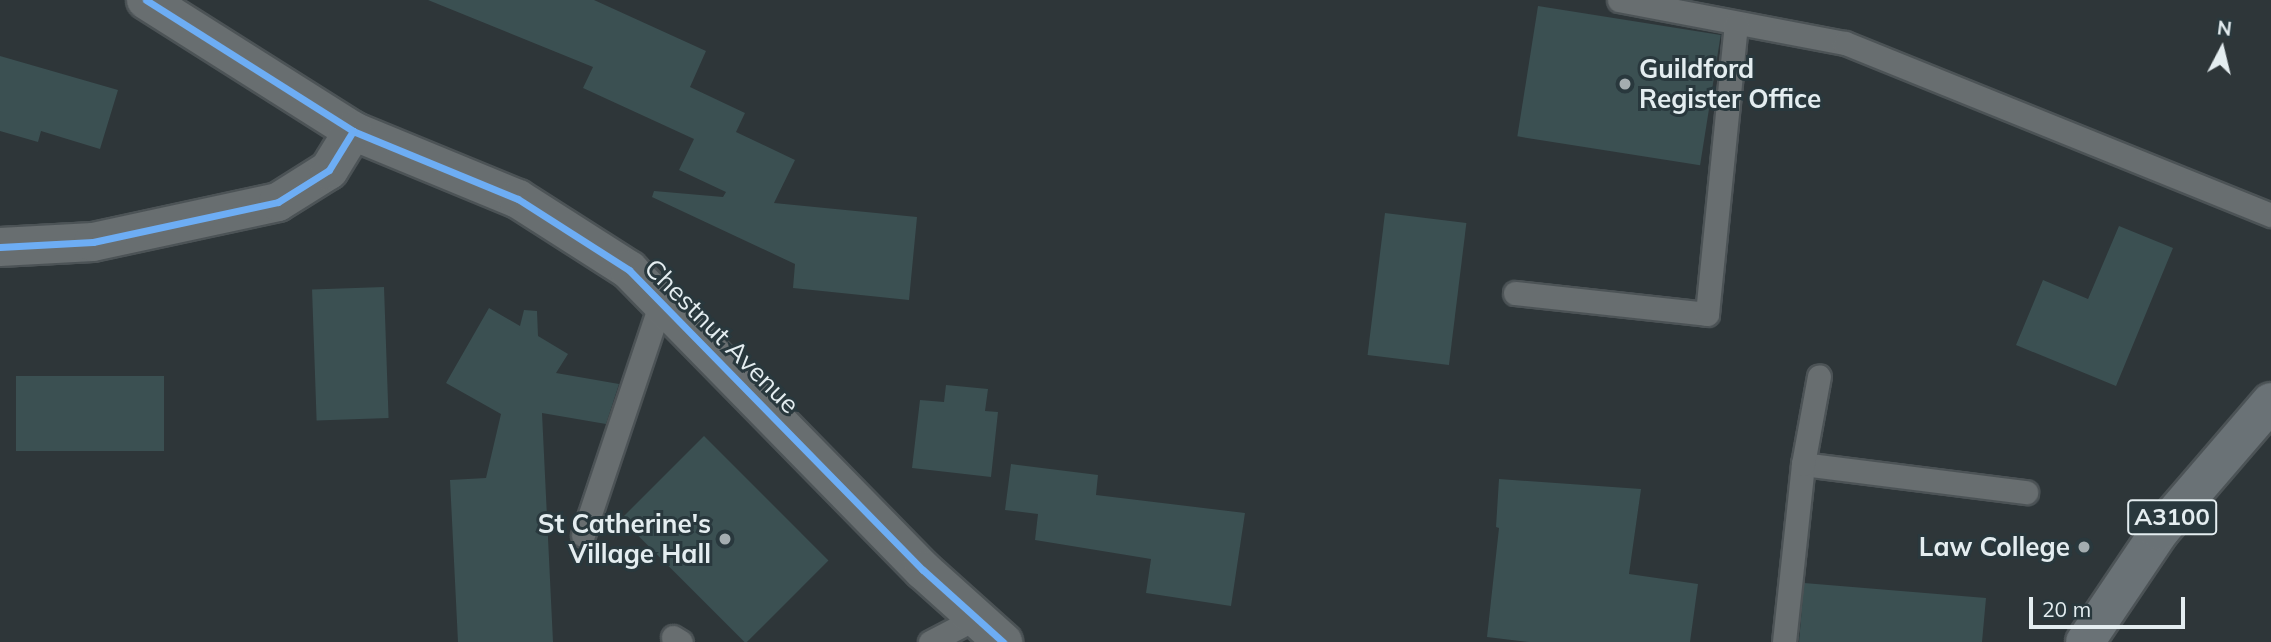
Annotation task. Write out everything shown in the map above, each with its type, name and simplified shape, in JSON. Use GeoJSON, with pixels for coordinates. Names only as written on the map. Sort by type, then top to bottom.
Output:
{"type":"FeatureCollection","features":[{"type":"Feature","properties":{"kind":"main road","name":"A3100"},"geometry":{"type":"LineString","coordinates":[[2085,642],[2160,531],[2271,402]]}},
{"type":"Feature","properties":{"kind":"street","name":"Chestnut Avenue"},"geometry":{"type":"LineString","coordinates":[[146,0],[353,131],[518,199],[629,270],[989,630]]}},
{"type":"Feature","properties":{"kind":"street"},"geometry":{"type":"LineString","coordinates":[[0,247],[93,242],[278,202],[329,170],[353,131]]}},
{"type":"Feature","properties":{"kind":"lane"},"geometry":{"type":"LineString","coordinates":[[1619,0],[1844,43],[2271,215]]}},
{"type":"Feature","properties":{"kind":"lane"},"geometry":{"type":"LineString","coordinates":[[1514,293],[1707,314],[1736,23]]}},
{"type":"Feature","properties":{"kind":"lane"},"geometry":{"type":"LineString","coordinates":[[583,535],[661,302]]}},
{"type":"Feature","properties":{"kind":"lane"},"geometry":{"type":"LineString","coordinates":[[1784,642],[1803,464],[1819,376]]}},
{"type":"Feature","properties":{"kind":"lane"},"geometry":{"type":"LineString","coordinates":[[1803,464],[2026,492]]}},
{"type":"Feature","properties":{"kind":"lane"},"geometry":{"type":"LineString","coordinates":[[930,642],[989,630]]}},
{"type":"Feature","properties":{"kind":"building"},"geometry":{"type":"Polygon","coordinates":[[[428,0],[594,0],[706,51],[690,87],[745,113],[736,132],[795,160],[774,203],[917,217],[909,300],[793,288],[795,264],[652,197],[654,191],[723,197],[726,192],[679,170],[694,139],[583,88],[593,67],[428,0]]]}},
{"type":"Feature","properties":{"kind":"building","name":"Guildford Register Office"},"geometry":{"type":"Polygon","coordinates":[[[1538,6],[1721,35],[1700,165],[1517,136],[1538,6]]]}},
{"type":"Feature","properties":{"kind":"building"},"geometry":{"type":"Polygon","coordinates":[[[0,56],[118,90],[100,149],[41,131],[38,142],[0,131],[0,56]]]}},
{"type":"Feature","properties":{"kind":"building"},"geometry":{"type":"Polygon","coordinates":[[[1385,213],[1466,223],[1449,365],[1368,355],[1385,213]]]}},
{"type":"Feature","properties":{"kind":"building"},"geometry":{"type":"Polygon","coordinates":[[[2119,226],[2173,248],[2116,386],[2016,345],[2043,280],[2088,299],[2119,226]]]}},
{"type":"Feature","properties":{"kind":"building"},"geometry":{"type":"Polygon","coordinates":[[[384,287],[389,418],[317,420],[312,290],[384,287]]]}},
{"type":"Feature","properties":{"kind":"building"},"geometry":{"type":"Polygon","coordinates":[[[489,308],[520,326],[524,310],[537,311],[538,336],[568,354],[556,373],[619,384],[606,424],[542,413],[553,642],[458,642],[450,480],[486,478],[501,414],[446,383],[489,308]]]}},
{"type":"Feature","properties":{"kind":"building"},"geometry":{"type":"Polygon","coordinates":[[[16,376],[164,376],[164,451],[16,451],[16,376]]]}},
{"type":"Feature","properties":{"kind":"building"},"geometry":{"type":"Polygon","coordinates":[[[946,385],[988,389],[985,411],[998,412],[991,477],[912,468],[920,400],[944,402],[946,385]]]}},
{"type":"Feature","properties":{"kind":"building","name":"St Catherine's Village Hall"},"geometry":{"type":"Polygon","coordinates":[[[704,436],[828,560],[745,642],[621,519],[704,436]]]}},
{"type":"Feature","properties":{"kind":"building"},"geometry":{"type":"Polygon","coordinates":[[[1011,464],[1098,475],[1096,495],[1245,513],[1231,606],[1146,593],[1151,559],[1035,540],[1038,514],[1005,510],[1011,464]]]}},
{"type":"Feature","properties":{"kind":"building"},"geometry":{"type":"Polygon","coordinates":[[[1499,479],[1641,489],[1629,574],[1698,584],[1690,642],[1529,642],[1487,637],[1499,528],[1496,527],[1499,479]]]}},
{"type":"Feature","properties":{"kind":"building"},"geometry":{"type":"Polygon","coordinates":[[[1804,583],[1986,598],[1982,642],[1799,642],[1804,583]]]}},
{"type":"Feature","properties":{"kind":"cycle path"},"geometry":{"type":"LineString","coordinates":[[146,0],[353,131],[518,199],[629,270],[923,570],[1003,642]]}},
{"type":"Feature","properties":{"kind":"cycle path"},"geometry":{"type":"LineString","coordinates":[[0,247],[93,242],[278,202],[329,170],[353,131]]}},
{"type":"Feature","properties":{"kind":"place","name":"Guildford Register Office"},"geometry":{"type":"Point","coordinates":[1625,84]}},
{"type":"Feature","properties":{"kind":"place","name":"St Catherine's Village Hall"},"geometry":{"type":"Point","coordinates":[725,539]}},
{"type":"Feature","properties":{"kind":"place","name":"Law College"},"geometry":{"type":"Point","coordinates":[2084,547]}}]}
